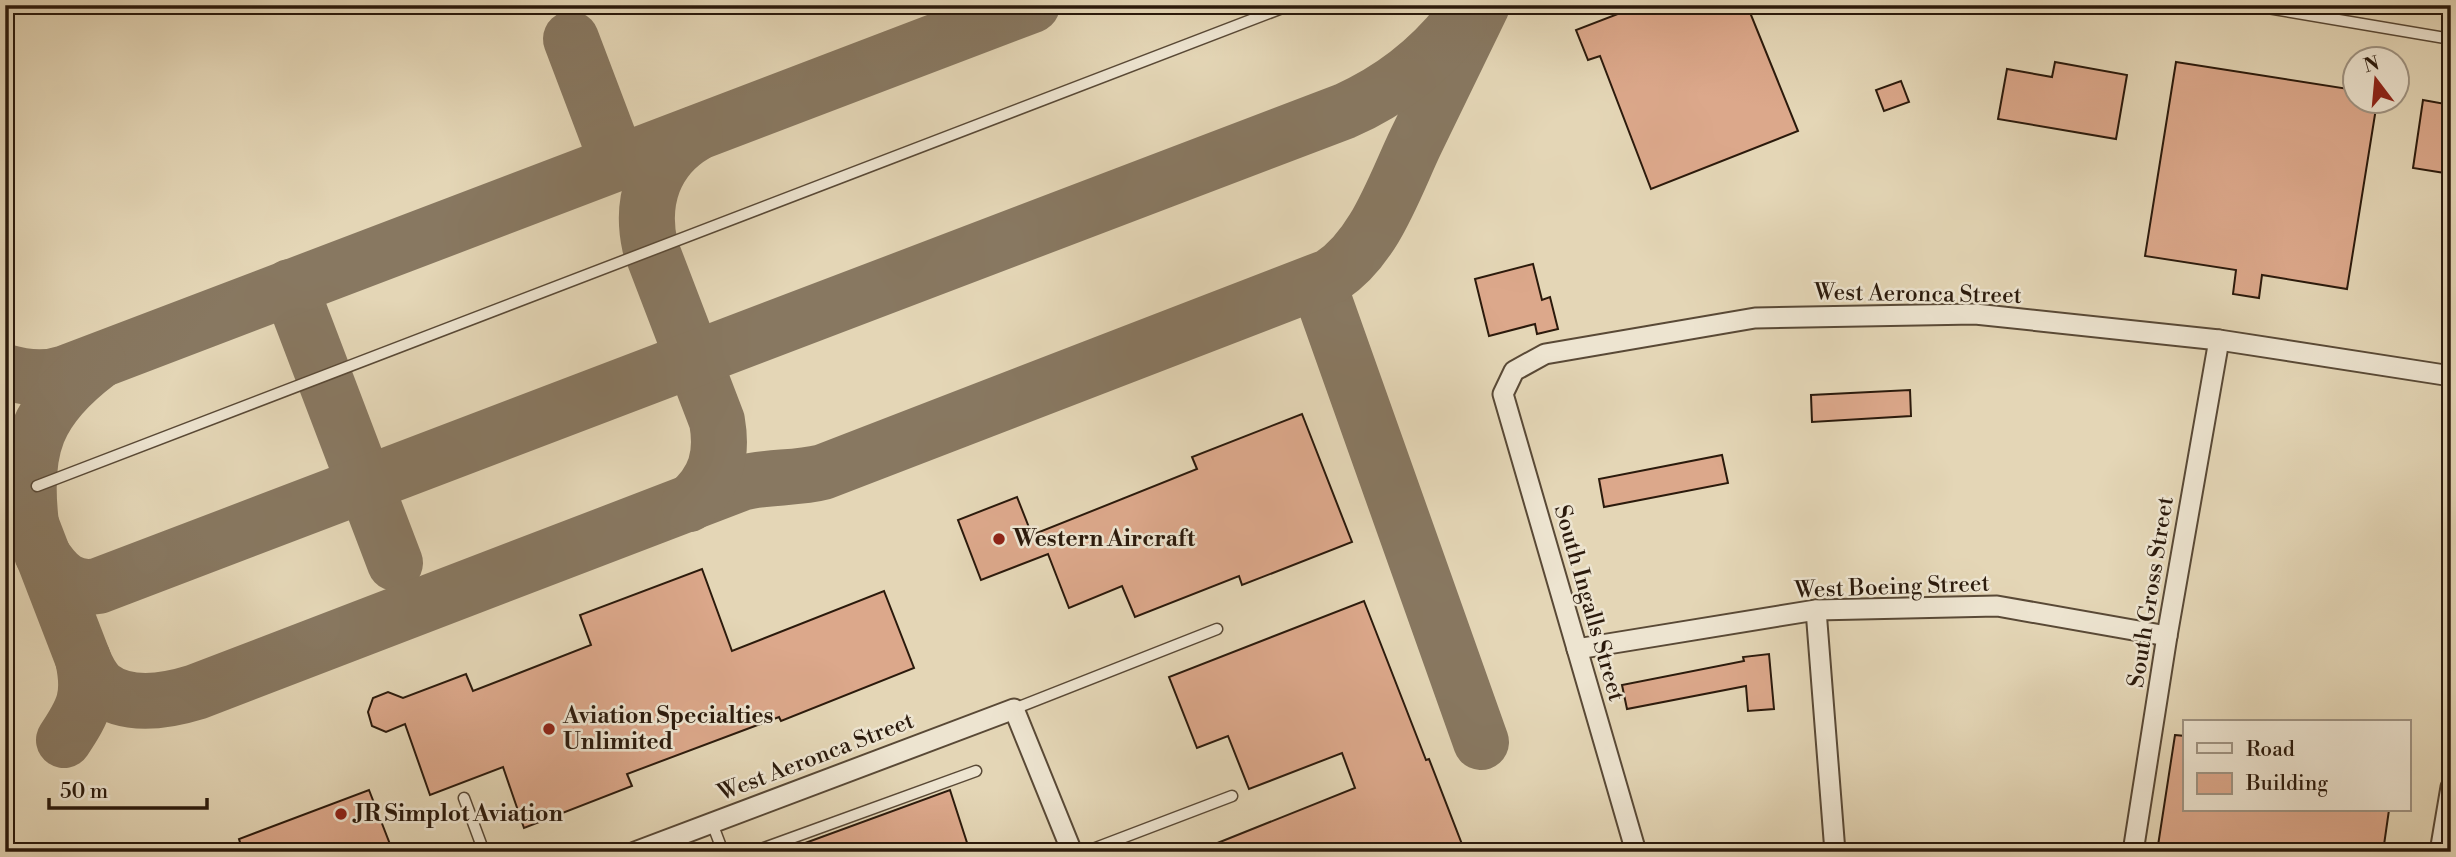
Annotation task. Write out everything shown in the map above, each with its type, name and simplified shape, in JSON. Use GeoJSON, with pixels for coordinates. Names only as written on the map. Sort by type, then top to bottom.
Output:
{"type":"FeatureCollection","features":[{"type":"Feature","properties":{"kind":"street","name":"West Aeronca Street"},"geometry":{"type":"LineString","coordinates":[[1514,371],[1545,354],[1755,318],[1975,314],[2219,340],[2451,376]]}},
{"type":"Feature","properties":{"kind":"street","name":"South Gross Street"},"geometry":{"type":"LineString","coordinates":[[2133,852],[2167,635],[2219,340]]}},
{"type":"Feature","properties":{"kind":"street","name":"South Ingalls Street"},"geometry":{"type":"LineString","coordinates":[[1514,371],[1503,394],[1636,852]]}},
{"type":"Feature","properties":{"kind":"street","name":"West Boeing Street"},"geometry":{"type":"LineString","coordinates":[[1577,649],[1816,610],[1997,606],[2167,635]]}},
{"type":"Feature","properties":{"kind":"street"},"geometry":{"type":"LineString","coordinates":[[1816,610],[1835,852]]}},
{"type":"Feature","properties":{"kind":"street","name":"West Aeronca Street"},"geometry":{"type":"LineString","coordinates":[[635,852],[1014,709]]}},
{"type":"Feature","properties":{"kind":"street"},"geometry":{"type":"LineString","coordinates":[[1014,709],[1074,851]]}},
{"type":"Feature","properties":{"kind":"street"},"geometry":{"type":"LineString","coordinates":[[2440,852],[2451,787]]}},
{"type":"Feature","properties":{"kind":"lane"},"geometry":{"type":"LineString","coordinates":[[37,486],[1290,5]]}},
{"type":"Feature","properties":{"kind":"lane"},"geometry":{"type":"LineString","coordinates":[[2250,5],[2451,40]]}},
{"type":"Feature","properties":{"kind":"lane"},"geometry":{"type":"LineString","coordinates":[[1014,709],[1217,629]]}},
{"type":"Feature","properties":{"kind":"lane"},"geometry":{"type":"LineString","coordinates":[[753,852],[976,771]]}},
{"type":"Feature","properties":{"kind":"lane"},"geometry":{"type":"LineString","coordinates":[[1074,851],[1232,796]]}},
{"type":"Feature","properties":{"kind":"lane"},"geometry":{"type":"LineString","coordinates":[[464,797],[484,852]]}},
{"type":"Feature","properties":{"kind":"lane"},"geometry":{"type":"LineString","coordinates":[[712,823],[723,852]]}},
{"type":"Feature","properties":{"kind":"building"},"geometry":{"type":"Polygon","coordinates":[[[1641,5],[1747,5],[1798,131],[1651,189],[1600,56],[1588,60],[1576,30],[1641,5]]]}},
{"type":"Feature","properties":{"kind":"building"},"geometry":{"type":"Polygon","coordinates":[[[2055,62],[2127,75],[2116,139],[1998,119],[2007,69],[2052,77],[2055,62]]]}},
{"type":"Feature","properties":{"kind":"building"},"geometry":{"type":"Polygon","coordinates":[[[2176,62],[2340,88],[2340,116],[2375,116],[2347,289],[2262,275],[2259,298],[2233,294],[2236,270],[2145,256],[2176,62]]]}},
{"type":"Feature","properties":{"kind":"building"},"geometry":{"type":"Polygon","coordinates":[[[1901,81],[1909,102],[1884,111],[1876,90],[1901,81]]]}},
{"type":"Feature","properties":{"kind":"building"},"geometry":{"type":"Polygon","coordinates":[[[2423,100],[2451,105],[2451,174],[2413,168],[2423,100]]]}},
{"type":"Feature","properties":{"kind":"building"},"geometry":{"type":"Polygon","coordinates":[[[1533,264],[1542,300],[1550,297],[1558,329],[1537,334],[1535,324],[1489,336],[1475,279],[1533,264]]]}},
{"type":"Feature","properties":{"kind":"building"},"geometry":{"type":"Polygon","coordinates":[[[1910,390],[1911,416],[1812,422],[1811,395],[1910,390]]]}},
{"type":"Feature","properties":{"kind":"building"},"geometry":{"type":"Polygon","coordinates":[[[1302,414],[1352,542],[1242,585],[1239,576],[1135,617],[1122,586],[1069,608],[1048,554],[981,580],[958,520],[1017,497],[1032,535],[1197,469],[1192,457],[1302,414]]]}},
{"type":"Feature","properties":{"kind":"building"},"geometry":{"type":"Polygon","coordinates":[[[1722,455],[1728,483],[1604,507],[1599,479],[1722,455]]]}},
{"type":"Feature","properties":{"kind":"building"},"geometry":{"type":"Polygon","coordinates":[[[702,569],[732,651],[884,591],[914,668],[781,721],[779,717],[627,774],[632,786],[524,828],[503,767],[430,795],[405,724],[386,732],[372,726],[368,712],[373,698],[388,692],[403,698],[466,674],[473,691],[591,645],[580,615],[702,569]]]}},
{"type":"Feature","properties":{"kind":"building"},"geometry":{"type":"Polygon","coordinates":[[[1364,601],[1465,852],[1195,852],[1355,788],[1342,753],[1249,789],[1228,736],[1197,748],[1169,677],[1364,601]]]}},
{"type":"Feature","properties":{"kind":"building"},"geometry":{"type":"Polygon","coordinates":[[[1769,654],[1774,709],[1748,711],[1746,686],[1627,709],[1622,685],[1744,661],[1743,657],[1769,654]]]}},
{"type":"Feature","properties":{"kind":"building"},"geometry":{"type":"Polygon","coordinates":[[[2175,735],[2183,736],[2183,812],[2389,812],[2383,852],[2157,852],[2175,735]]]}},
{"type":"Feature","properties":{"kind":"building","name":"JR Simplot Aviation"},"geometry":{"type":"Polygon","coordinates":[[[369,790],[393,852],[243,852],[239,839],[369,790]]]}},
{"type":"Feature","properties":{"kind":"building"},"geometry":{"type":"Polygon","coordinates":[[[950,790],[970,852],[786,852],[786,850],[950,790]]]}},
{"type":"Feature","properties":{"kind":"taxiway"},"geometry":{"type":"LineString","coordinates":[[5,372],[36,377],[66,373],[1032,5]]}},
{"type":"Feature","properties":{"kind":"taxiway"},"geometry":{"type":"LineString","coordinates":[[5,498],[23,513],[31,524],[85,663],[100,687],[122,698],[147,701],[196,692],[741,483],[823,472],[1331,276],[1360,249],[1382,215],[1482,5]]}},
{"type":"Feature","properties":{"kind":"taxiway"},"geometry":{"type":"LineString","coordinates":[[42,554],[65,580],[80,586],[98,586],[1345,111],[1393,85],[1421,63],[1459,23]]}},
{"type":"Feature","properties":{"kind":"taxiway"},"geometry":{"type":"LineString","coordinates":[[571,39],[618,163]]}},
{"type":"Feature","properties":{"kind":"taxiway"},"geometry":{"type":"LineString","coordinates":[[689,504],[711,477],[718,456],[719,433],[717,421],[650,246],[647,213],[653,182],[660,168],[669,155],[695,134]]}},
{"type":"Feature","properties":{"kind":"taxiway"},"geometry":{"type":"LineString","coordinates":[[1318,283],[1481,742]]}},
{"type":"Feature","properties":{"kind":"taxiway"},"geometry":{"type":"LineString","coordinates":[[290,287],[395,563]]}},
{"type":"Feature","properties":{"kind":"taxiway"},"geometry":{"type":"LineString","coordinates":[[5,455],[31,524],[29,473],[38,432],[60,396],[98,362]]}},
{"type":"Feature","properties":{"kind":"taxiway"},"geometry":{"type":"LineString","coordinates":[[64,740],[77,720],[84,702],[86,683],[83,659]]}},
{"type":"Feature","properties":{"kind":"place","name":"Western Aircraft"},"geometry":{"type":"Point","coordinates":[999,539]}},
{"type":"Feature","properties":{"kind":"place","name":"Aviation Specialties Unlimited"},"geometry":{"type":"Point","coordinates":[549,729]}},
{"type":"Feature","properties":{"kind":"place","name":"JR Simplot Aviation"},"geometry":{"type":"Point","coordinates":[341,814]}}]}
